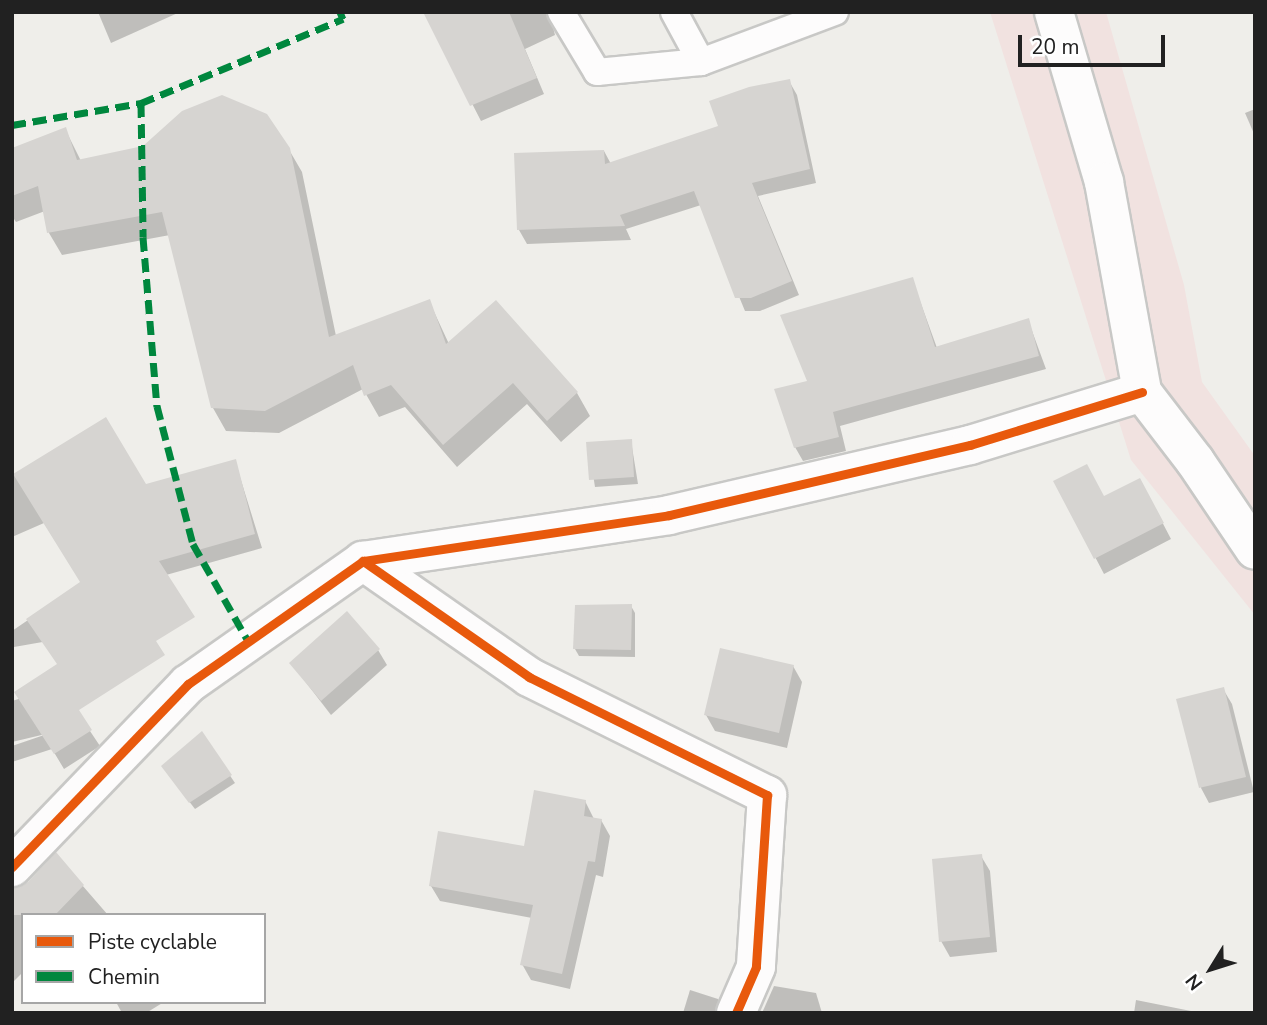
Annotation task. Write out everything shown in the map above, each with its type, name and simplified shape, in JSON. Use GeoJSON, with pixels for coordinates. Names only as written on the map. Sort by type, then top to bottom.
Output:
{"type":"FeatureCollection","features":[{"type":"Feature","properties":{"kind":"street"},"geometry":{"type":"LineString","coordinates":[[1054,12],[1104,182],[1142,392],[1195,461],[1255,550]]}},
{"type":"Feature","properties":{"kind":"street"},"geometry":{"type":"LineString","coordinates":[[12,867],[188,684],[363,561],[669,515],[970,445],[1142,392]]}},
{"type":"Feature","properties":{"kind":"street"},"geometry":{"type":"LineString","coordinates":[[363,561],[529,677],[767,795],[756,967],[736,1013]]}},
{"type":"Feature","properties":{"kind":"lane"},"geometry":{"type":"LineString","coordinates":[[561,12],[597,72],[701,62],[835,12]]}},
{"type":"Feature","properties":{"kind":"lane"},"geometry":{"type":"LineString","coordinates":[[674,12],[701,62]]}},
{"type":"Feature","properties":{"kind":"shaded area"},"geometry":{"type":"Polygon","coordinates":[[[990,12],[1106,12],[1184,285],[1202,382],[1255,456],[1255,615],[1131,460],[990,12]]]}},
{"type":"Feature","properties":{"kind":"building"},"geometry":{"type":"Polygon","coordinates":[[[423,12],[509,12],[537,78],[470,106],[423,12]]]}},
{"type":"Feature","properties":{"kind":"building"},"geometry":{"type":"Polygon","coordinates":[[[790,79],[810,169],[752,183],[792,281],[751,298],[735,298],[694,191],[620,215],[625,226],[517,230],[514,153],[604,150],[605,164],[718,126],[709,101],[749,87],[790,79]]]}},
{"type":"Feature","properties":{"kind":"building"},"geometry":{"type":"Polygon","coordinates":[[[222,95],[267,114],[290,148],[329,337],[430,299],[446,344],[496,300],[578,392],[547,421],[513,383],[443,445],[391,385],[364,396],[353,365],[265,411],[211,408],[162,212],[47,233],[38,186],[12,196],[12,148],[66,127],[77,160],[143,146],[182,111],[222,95]]]}},
{"type":"Feature","properties":{"kind":"building"},"geometry":{"type":"Polygon","coordinates":[[[913,277],[935,347],[1029,318],[1039,356],[833,412],[839,437],[794,448],[774,389],[807,381],[780,315],[913,277]]]}},
{"type":"Feature","properties":{"kind":"building"},"geometry":{"type":"Polygon","coordinates":[[[106,417],[146,484],[236,459],[255,534],[159,561],[195,617],[156,641],[165,655],[79,710],[92,730],[54,754],[14,692],[57,664],[26,619],[80,582],[13,474],[106,417]]]}},
{"type":"Feature","properties":{"kind":"building"},"geometry":{"type":"Polygon","coordinates":[[[632,439],[634,477],[589,480],[586,442],[632,439]]]}},
{"type":"Feature","properties":{"kind":"building"},"geometry":{"type":"Polygon","coordinates":[[[1087,464],[1104,496],[1140,478],[1164,523],[1094,559],[1053,481],[1087,464]]]}},
{"type":"Feature","properties":{"kind":"building"},"geometry":{"type":"Polygon","coordinates":[[[632,604],[631,650],[573,649],[575,605],[632,604]]]}},
{"type":"Feature","properties":{"kind":"building"},"geometry":{"type":"Polygon","coordinates":[[[347,611],[380,649],[321,701],[289,663],[347,611]]]}},
{"type":"Feature","properties":{"kind":"building"},"geometry":{"type":"Polygon","coordinates":[[[720,648],[794,665],[779,733],[704,715],[720,648]]]}},
{"type":"Feature","properties":{"kind":"building"},"geometry":{"type":"Polygon","coordinates":[[[1224,687],[1246,777],[1199,788],[1176,699],[1224,687]]]}},
{"type":"Feature","properties":{"kind":"building"},"geometry":{"type":"Polygon","coordinates":[[[202,731],[232,775],[189,803],[161,766],[202,731]]]}},
{"type":"Feature","properties":{"kind":"building"},"geometry":{"type":"Polygon","coordinates":[[[534,790],[586,800],[584,816],[602,819],[595,862],[588,861],[562,974],[520,965],[533,905],[429,886],[438,831],[524,846],[534,790]]]}},
{"type":"Feature","properties":{"kind":"building"},"geometry":{"type":"Polygon","coordinates":[[[56,852],[84,885],[57,913],[12,915],[12,888],[28,882],[56,852]]]}},
{"type":"Feature","properties":{"kind":"building"},"geometry":{"type":"Polygon","coordinates":[[[982,854],[990,937],[939,942],[932,859],[982,854]]]}},
{"type":"Feature","properties":{"kind":"marked path"},"geometry":{"type":"LineString","coordinates":[[12,125],[141,103],[343,19],[340,12]]}},
{"type":"Feature","properties":{"kind":"marked path"},"geometry":{"type":"LineString","coordinates":[[141,103],[143,237],[157,406],[193,544],[248,641]]}},
{"type":"Feature","properties":{"kind":"cycle path"},"geometry":{"type":"LineString","coordinates":[[12,867],[188,684],[363,561],[669,515],[970,445],[1142,392]]}},
{"type":"Feature","properties":{"kind":"cycle path"},"geometry":{"type":"LineString","coordinates":[[363,561],[529,677],[767,795],[756,967],[736,1013]]}}]}
